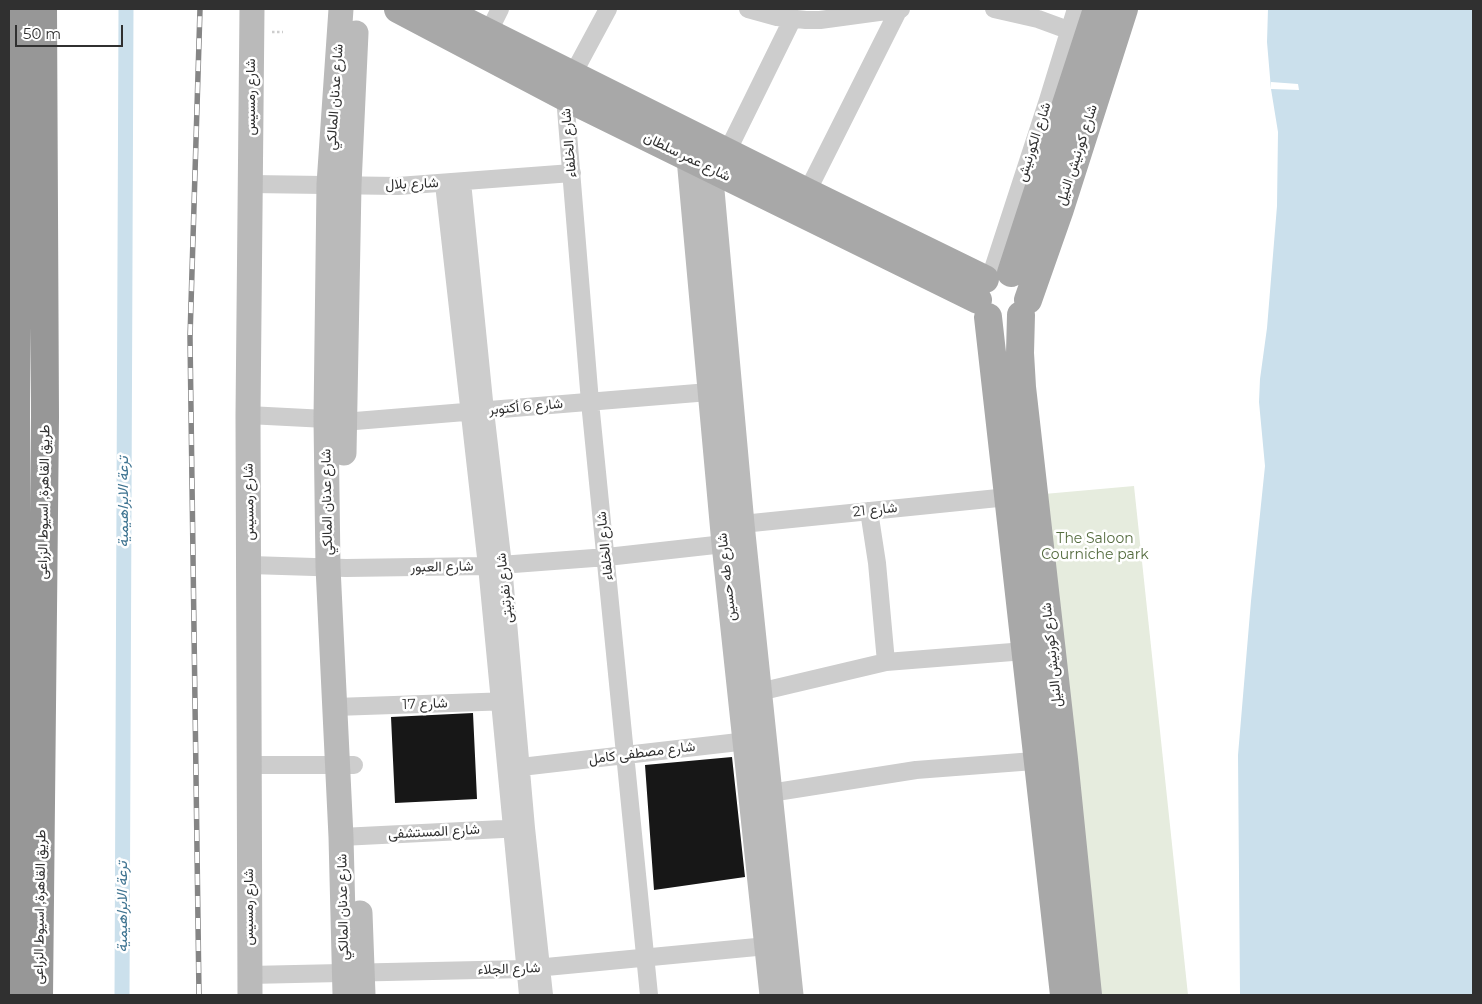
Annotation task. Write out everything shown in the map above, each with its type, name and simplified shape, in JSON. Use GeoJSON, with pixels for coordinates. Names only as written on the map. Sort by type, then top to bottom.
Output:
{"type":"FeatureCollection","features":[{"type":"Feature","properties":{"kind":"highway","name":"طريق القاهرة, اسيوط الزراعى"},"geometry":{"type":"LineString","coordinates":[[14,995],[16,689],[14,406],[19,9]]}},
{"type":"Feature","properties":{"kind":"highway","name":"طريق القاهرة, اسيوط الزراعى"},"geometry":{"type":"LineString","coordinates":[[39,995],[45,417],[43,9]]}},
{"type":"Feature","properties":{"kind":"highway"},"geometry":{"type":"LineString","coordinates":[[14,406],[45,417]]}},
{"type":"Feature","properties":{"kind":"main road","name":"شارع رمسيس"},"geometry":{"type":"LineString","coordinates":[[249,985],[248,765],[250,566],[248,415],[252,9]]}},
{"type":"Feature","properties":{"kind":"main road","name":"شارع عدنان المالكي"},"geometry":{"type":"LineString","coordinates":[[341,9],[334,420],[337,568],[354,984]]}},
{"type":"Feature","properties":{"kind":"main road","name":"شارع عدنان المالكي"},"geometry":{"type":"LineString","coordinates":[[339,185],[357,9]]}},
{"type":"Feature","properties":{"kind":"main road","name":"شارع عمر سلطان"},"geometry":{"type":"LineString","coordinates":[[398,9],[569,86],[706,172],[807,192],[991,289]]}},
{"type":"Feature","properties":{"kind":"main road","name":"شارع عمر سلطان"},"geometry":{"type":"LineString","coordinates":[[441,9],[488,33],[706,172],[991,289]]}},
{"type":"Feature","properties":{"kind":"main road","name":"شارع كورنيش النيل"},"geometry":{"type":"LineString","coordinates":[[1088,995],[1051,760],[1025,651],[1008,497],[991,289],[1079,34],[1097,9]]}},
{"type":"Feature","properties":{"kind":"main road","name":"شارع كورنيش النيل"},"geometry":{"type":"LineString","coordinates":[[1064,995],[1051,760],[1020,353],[1025,307],[1063,200],[1124,9]]}},
{"type":"Feature","properties":{"kind":"main road","name":"شارع طه حسين"},"geometry":{"type":"LineString","coordinates":[[706,172],[709,392],[724,544],[755,740],[767,946],[772,995]]}},
{"type":"Feature","properties":{"kind":"main road","name":"شارع طه حسين"},"geometry":{"type":"LineString","coordinates":[[706,172],[759,692],[755,740],[770,793],[791,995]]}},
{"type":"Feature","properties":{"kind":"main road"},"geometry":{"type":"LineString","coordinates":[[1022,281],[1026,287],[1025,307],[1017,318],[1005,322],[993,320],[991,289],[1022,281]]}},
{"type":"Feature","properties":{"kind":"street"},"geometry":{"type":"LineString","coordinates":[[488,33],[500,9]]}},
{"type":"Feature","properties":{"kind":"street"},"geometry":{"type":"LineString","coordinates":[[569,86],[608,9]]}},
{"type":"Feature","properties":{"kind":"street"},"geometry":{"type":"LineString","coordinates":[[748,9],[792,20],[820,20],[900,9]]}},
{"type":"Feature","properties":{"kind":"street"},"geometry":{"type":"LineString","coordinates":[[807,192],[900,9]]}},
{"type":"Feature","properties":{"kind":"street"},"geometry":{"type":"LineString","coordinates":[[994,9],[1038,19],[1079,34],[1076,9]]}},
{"type":"Feature","properties":{"kind":"street"},"geometry":{"type":"LineString","coordinates":[[706,172],[792,20]]}},
{"type":"Feature","properties":{"kind":"street","name":"شارع الخلفاء"},"geometry":{"type":"LineString","coordinates":[[569,86],[572,173],[590,402],[649,995]]}},
{"type":"Feature","properties":{"kind":"street","name":"شارع بلال"},"geometry":{"type":"LineString","coordinates":[[251,184],[398,186],[572,173]]}},
{"type":"Feature","properties":{"kind":"street","name":"شارع نفرتيتى"},"geometry":{"type":"LineString","coordinates":[[462,182],[477,411]]}},
{"type":"Feature","properties":{"kind":"street","name":"شارع نفرتيتى"},"geometry":{"type":"LineString","coordinates":[[444,184],[477,411],[495,566],[533,968],[528,995]]}},
{"type":"Feature","properties":{"kind":"street","name":"شارع 6 أكتوبر"},"geometry":{"type":"LineString","coordinates":[[248,415],[334,420],[477,411],[709,392]]}},
{"type":"Feature","properties":{"kind":"street","name":"شارع 21"},"geometry":{"type":"LineString","coordinates":[[742,524],[1008,497]]}},
{"type":"Feature","properties":{"kind":"street"},"geometry":{"type":"LineString","coordinates":[[869,511],[877,563],[886,662]]}},
{"type":"Feature","properties":{"kind":"street","name":"شارع العبور"},"geometry":{"type":"LineString","coordinates":[[250,566],[337,568],[495,566],[606,557],[724,544]]}},
{"type":"Feature","properties":{"kind":"street"},"geometry":{"type":"LineString","coordinates":[[759,692],[886,662],[1025,651]]}},
{"type":"Feature","properties":{"kind":"street","name":"شارع نفرتيتى"},"geometry":{"type":"LineString","coordinates":[[508,701],[521,767],[519,828]]}},
{"type":"Feature","properties":{"kind":"street","name":"شارع 17"},"geometry":{"type":"LineString","coordinates":[[343,707],[508,701]]}},
{"type":"Feature","properties":{"kind":"street","name":"شارع مصطفى كامل"},"geometry":{"type":"LineString","coordinates":[[521,767],[755,740]]}},
{"type":"Feature","properties":{"kind":"street"},"geometry":{"type":"LineString","coordinates":[[770,793],[916,770],[1051,760]]}},
{"type":"Feature","properties":{"kind":"street"},"geometry":{"type":"LineString","coordinates":[[248,765],[346,765]]}},
{"type":"Feature","properties":{"kind":"street","name":"شارع المستشفى"},"geometry":{"type":"LineString","coordinates":[[349,836],[519,828]]}},
{"type":"Feature","properties":{"kind":"street","name":"شارع الجلاء"},"geometry":{"type":"LineString","coordinates":[[249,985],[354,984],[767,946]]}},
{"type":"Feature","properties":{"kind":"street","name":"شارع نفرتيتى"},"geometry":{"type":"LineString","coordinates":[[533,968],[544,995]]}},
{"type":"Feature","properties":{"kind":"green space","name":"The Saloon Courniche park"},"geometry":{"type":"Polygon","coordinates":[[[1134,486],[1188,995],[1101,995],[1044,494],[1134,486]]]}},
{"type":"Feature","properties":{"kind":"water"},"geometry":{"type":"Polygon","coordinates":[[[1268,9],[1473,9],[1473,995],[1240,995],[1238,755],[1265,466],[1259,402],[1260,379],[1267,328],[1277,206],[1278,132],[1271,89],[1267,42],[1268,9]]]}},
{"type":"Feature","properties":{"kind":"pier"},"geometry":{"type":"Polygon","coordinates":[[[1271,82],[1298,84],[1299,90],[1271,89],[1271,82]]]}},
{"type":"Feature","properties":{"kind":"building"},"geometry":{"type":"Polygon","coordinates":[[[473,713],[477,799],[395,803],[391,717],[473,713]]]}},
{"type":"Feature","properties":{"kind":"building"},"geometry":{"type":"Polygon","coordinates":[[[732,757],[745,877],[654,890],[645,765],[732,757]]]}},
{"type":"Feature","properties":{"kind":"waterway","name":"ترعة الابراهيمية"},"geometry":{"type":"LineString","coordinates":[[122,995],[126,9]]}},
{"type":"Feature","properties":{"kind":"railway"},"geometry":{"type":"LineString","coordinates":[[199,995],[190,337],[200,9]]}}]}
